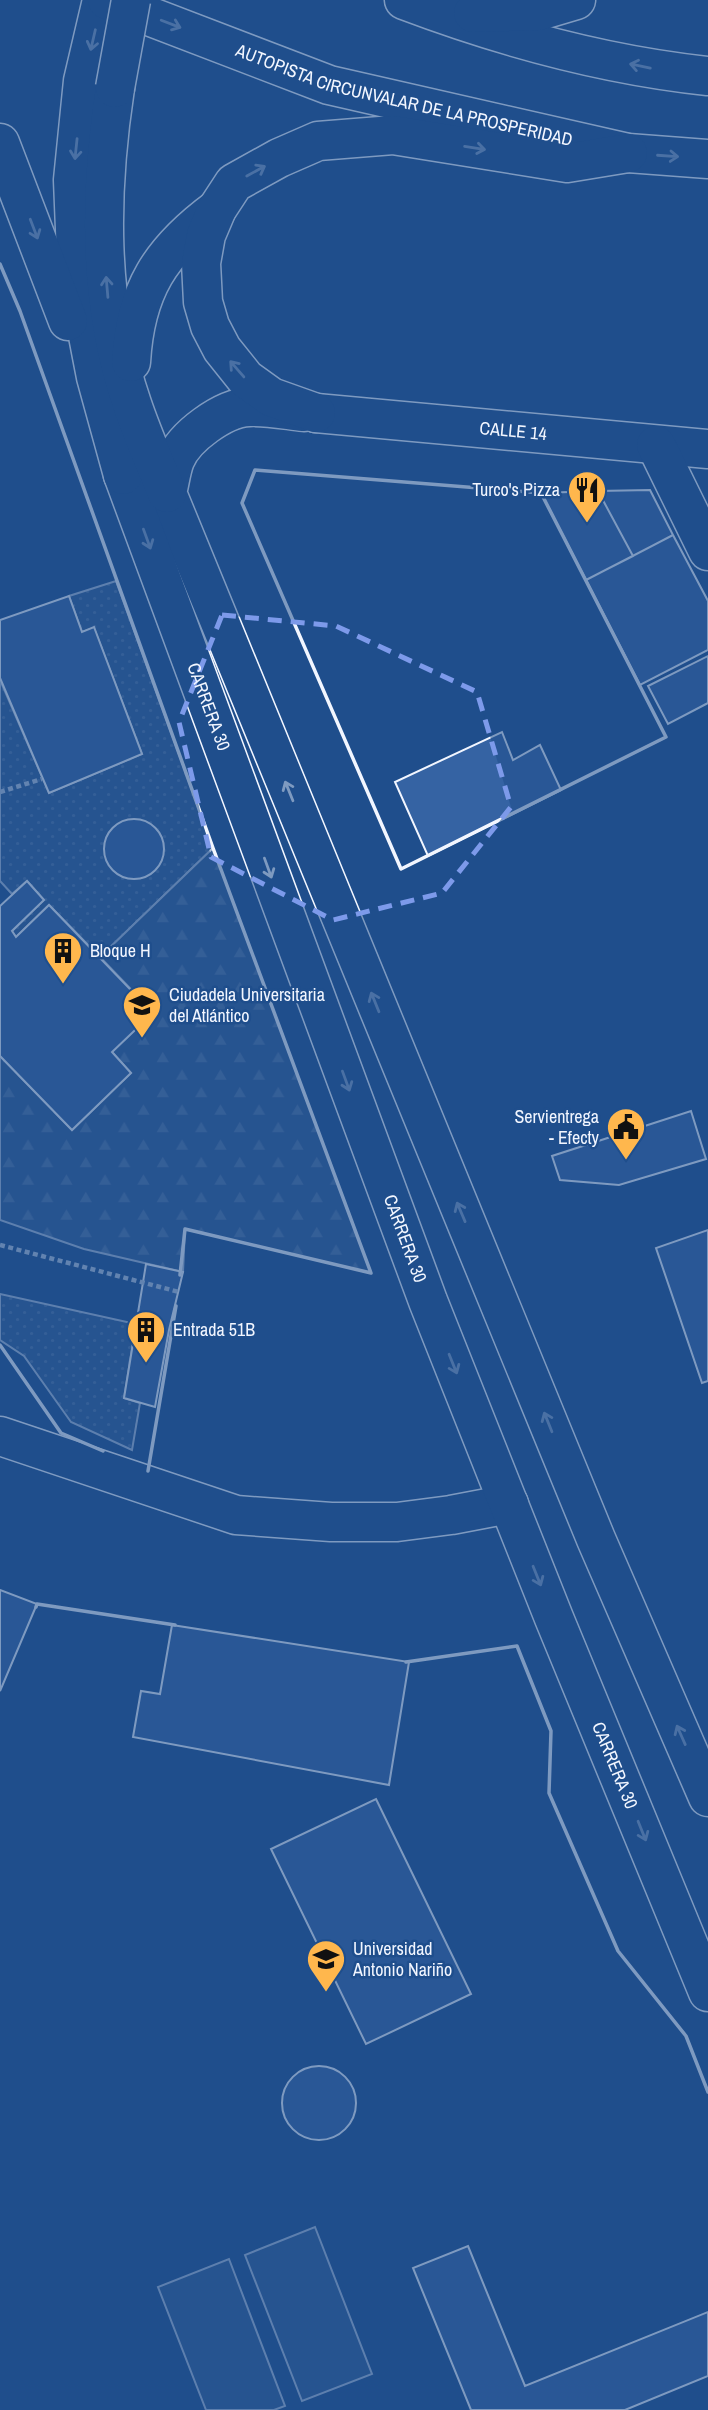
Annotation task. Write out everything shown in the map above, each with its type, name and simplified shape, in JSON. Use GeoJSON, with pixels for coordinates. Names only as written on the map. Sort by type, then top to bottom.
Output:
{"type":"FeatureCollection","features":[{"type":"Feature","properties":{"kind":"main road"},"geometry":{"type":"LineString","coordinates":[[105,0],[99,84],[107,141],[103,193],[104,246],[108,299],[131,403],[596,1539],[705,1783]]}},
{"type":"Feature","properties":{"kind":"main road","name":"AUTOPISTA CIRCUNVALAR DE LA PROSPERIDAD"},"geometry":{"type":"LineString","coordinates":[[105,0],[329,85],[628,153],[708,159]]}},
{"type":"Feature","properties":{"kind":"main road"},"geometry":{"type":"LineString","coordinates":[[123,475],[96,377],[77,279],[73,180],[99,84],[131,0]]}},
{"type":"Feature","properties":{"kind":"main road"},"geometry":{"type":"LineString","coordinates":[[404,0],[551,48],[664,71],[708,76]]}},
{"type":"Feature","properties":{"kind":"main road"},"geometry":{"type":"LineString","coordinates":[[439,13],[539,11],[576,0]]}},
{"type":"Feature","properties":{"kind":"main road"},"geometry":{"type":"LineString","coordinates":[[316,413],[271,397],[246,379],[222,349],[210,326],[203,302],[201,263],[206,235],[217,209],[234,183],[279,158],[318,141],[393,135],[567,163],[628,153]]}},
{"type":"Feature","properties":{"kind":"main road"},"geometry":{"type":"LineString","coordinates":[[0,143],[123,475]]}},
{"type":"Feature","properties":{"kind":"main road"},"geometry":{"type":"LineString","coordinates":[[131,403],[132,337],[139,307],[152,277],[169,250],[191,228],[217,209]]}},
{"type":"Feature","properties":{"kind":"main road"},"geometry":{"type":"LineString","coordinates":[[167,493],[175,458],[185,444],[197,432],[225,413],[247,406],[316,413]]}},
{"type":"Feature","properties":{"kind":"main road","name":"CALLE 14"},"geometry":{"type":"LineString","coordinates":[[316,413],[708,449]]}},
{"type":"Feature","properties":{"kind":"main road"},"geometry":{"type":"LineString","coordinates":[[656,444],[708,551]]}},
{"type":"Feature","properties":{"kind":"main road","name":"CARRERA 30"},"geometry":{"type":"LineString","coordinates":[[123,475],[423,1288],[708,1992]]}},
{"type":"Feature","properties":{"kind":"main road"},"geometry":{"type":"LineString","coordinates":[[0,1436],[236,1515],[331,1522],[397,1521],[452,1515],[509,1504]]}},
{"type":"Feature","properties":{"kind":"path"},"geometry":{"type":"LineString","coordinates":[[1,791],[42,779]]}},
{"type":"Feature","properties":{"kind":"path"},"geometry":{"type":"LineString","coordinates":[[0,1245],[178,1292]]}},
{"type":"Feature","properties":{"kind":"highlighted area"},"geometry":{"type":"Polygon","coordinates":[[[222,615],[336,626],[477,692],[511,807],[442,893],[333,920],[211,857],[179,722],[222,615]]]}},
{"type":"Feature","properties":{"kind":"green space"},"geometry":{"type":"Polygon","coordinates":[[[116,581],[213,848],[100,957],[49,905],[16,937],[12,931],[44,900],[27,881],[12,894],[0,881],[0,680],[49,793],[142,754],[94,628],[82,632],[69,596],[116,581]]]}},
{"type":"Feature","properties":{"kind":"green space"},"geometry":{"type":"Polygon","coordinates":[[[213,848],[371,1273],[185,1229],[183,1272],[84,1249],[0,1220],[0,1056],[72,1130],[131,1073],[112,1052],[153,1012],[100,957],[213,848]]]}},
{"type":"Feature","properties":{"kind":"green space"},"geometry":{"type":"Polygon","coordinates":[[[0,1294],[136,1324],[124,1398],[140,1403],[132,1450],[71,1422],[24,1356],[0,1340],[0,1294]]]}},
{"type":"Feature","properties":{"kind":"green space"},"geometry":{"type":"Polygon","coordinates":[[[315,2227],[372,2374],[302,2401],[245,2255],[315,2227]]]}},
{"type":"Feature","properties":{"kind":"green space"},"geometry":{"type":"Polygon","coordinates":[[[229,2259],[285,2406],[274,2410],[206,2410],[158,2287],[229,2259]]]}},
{"type":"Feature","properties":{"kind":"building"},"geometry":{"type":"Polygon","coordinates":[[[650,490],[673,535],[633,556],[598,491],[650,490]]]}},
{"type":"Feature","properties":{"kind":"building","name":"Turco's Pizza"},"geometry":{"type":"Polygon","coordinates":[[[598,491],[633,556],[586,580],[541,493],[598,491]]]}},
{"type":"Feature","properties":{"kind":"building"},"geometry":{"type":"Polygon","coordinates":[[[673,535],[708,601],[708,650],[640,685],[586,580],[673,535]]]}},
{"type":"Feature","properties":{"kind":"building"},"geometry":{"type":"Polygon","coordinates":[[[69,596],[82,632],[94,627],[142,754],[49,793],[0,678],[0,620],[69,596]]]}},
{"type":"Feature","properties":{"kind":"building"},"geometry":{"type":"Polygon","coordinates":[[[708,656],[708,703],[668,724],[648,686],[708,656]]]}},
{"type":"Feature","properties":{"kind":"building"},"geometry":{"type":"Polygon","coordinates":[[[502,732],[513,760],[540,745],[561,790],[428,856],[395,782],[502,732]]]}},
{"type":"Feature","properties":{"kind":"building"},"geometry":{"type":"Polygon","coordinates":[[[128,819],[140,819],[156,827],[162,837],[162,861],[156,871],[140,879],[128,879],[112,871],[104,855],[104,843],[112,827],[128,819]]]}},
{"type":"Feature","properties":{"kind":"building","name":"Bloque H"},"geometry":{"type":"Polygon","coordinates":[[[27,881],[44,900],[12,931],[16,937],[49,905],[153,1013],[112,1052],[131,1073],[72,1130],[0,1056],[0,906],[27,881]]]}},
{"type":"Feature","properties":{"kind":"building"},"geometry":{"type":"Polygon","coordinates":[[[691,1111],[706,1159],[619,1185],[560,1180],[552,1156],[691,1111]]]}},
{"type":"Feature","properties":{"kind":"building"},"geometry":{"type":"Polygon","coordinates":[[[708,1230],[708,1381],[702,1383],[656,1248],[708,1230]]]}},
{"type":"Feature","properties":{"kind":"building","name":"Entrada 51B"},"geometry":{"type":"Polygon","coordinates":[[[146,1264],[183,1272],[155,1407],[124,1398],[146,1264]]]}},
{"type":"Feature","properties":{"kind":"building"},"geometry":{"type":"Polygon","coordinates":[[[0,1590],[37,1604],[0,1691],[0,1590]]]}},
{"type":"Feature","properties":{"kind":"building"},"geometry":{"type":"Polygon","coordinates":[[[172,1625],[409,1662],[389,1785],[133,1737],[141,1691],[160,1694],[172,1625]]]}},
{"type":"Feature","properties":{"kind":"building"},"geometry":{"type":"Polygon","coordinates":[[[376,1799],[471,1994],[366,2044],[271,1849],[376,1799]]]}},
{"type":"Feature","properties":{"kind":"building"},"geometry":{"type":"Polygon","coordinates":[[[319,2066],[340,2072],[350,2082],[356,2103],[350,2124],[340,2134],[319,2140],[298,2134],[288,2124],[282,2103],[288,2082],[298,2072],[319,2066]]]}},
{"type":"Feature","properties":{"kind":"building"},"geometry":{"type":"Polygon","coordinates":[[[468,2246],[525,2386],[708,2312],[708,2376],[625,2410],[471,2410],[413,2268],[468,2246]]]}},
{"type":"Feature","properties":{"kind":"wall"},"geometry":{"type":"LineString","coordinates":[[0,264],[20,311],[213,848],[371,1273],[185,1229],[180,1275]]}},
{"type":"Feature","properties":{"kind":"wall"},"geometry":{"type":"LineString","coordinates":[[255,470],[541,493],[666,737],[401,869],[242,503],[255,470]]}},
{"type":"Feature","properties":{"kind":"wall"},"geometry":{"type":"LineString","coordinates":[[148,1471],[176,1306]]}},
{"type":"Feature","properties":{"kind":"wall"},"geometry":{"type":"LineString","coordinates":[[0,1345],[61,1433],[103,1451]]}},
{"type":"Feature","properties":{"kind":"wall"},"geometry":{"type":"LineString","coordinates":[[36,1607],[37,1604],[175,1625]]}},
{"type":"Feature","properties":{"kind":"wall"},"geometry":{"type":"LineString","coordinates":[[406,1662],[517,1646],[551,1731],[549,1793],[618,1951],[686,2036],[708,2092]]}},
{"type":"Feature","properties":{"kind":"place","name":"Turco's Pizza"},"geometry":{"type":"Point","coordinates":[587,524]}},
{"type":"Feature","properties":{"kind":"place","name":"Bloque H"},"geometry":{"type":"Point","coordinates":[63,985]}},
{"type":"Feature","properties":{"kind":"place","name":"Ciudadela Universitaria del Atlántico"},"geometry":{"type":"Point","coordinates":[142,1039]}},
{"type":"Feature","properties":{"kind":"place","name":"Servientrega - Efecty"},"geometry":{"type":"Point","coordinates":[626,1161]}},
{"type":"Feature","properties":{"kind":"place","name":"Entrada 51B"},"geometry":{"type":"Point","coordinates":[146,1364]}},
{"type":"Feature","properties":{"kind":"place","name":"Universidad Antonio Nariño"},"geometry":{"type":"Point","coordinates":[326,1993]}}]}
